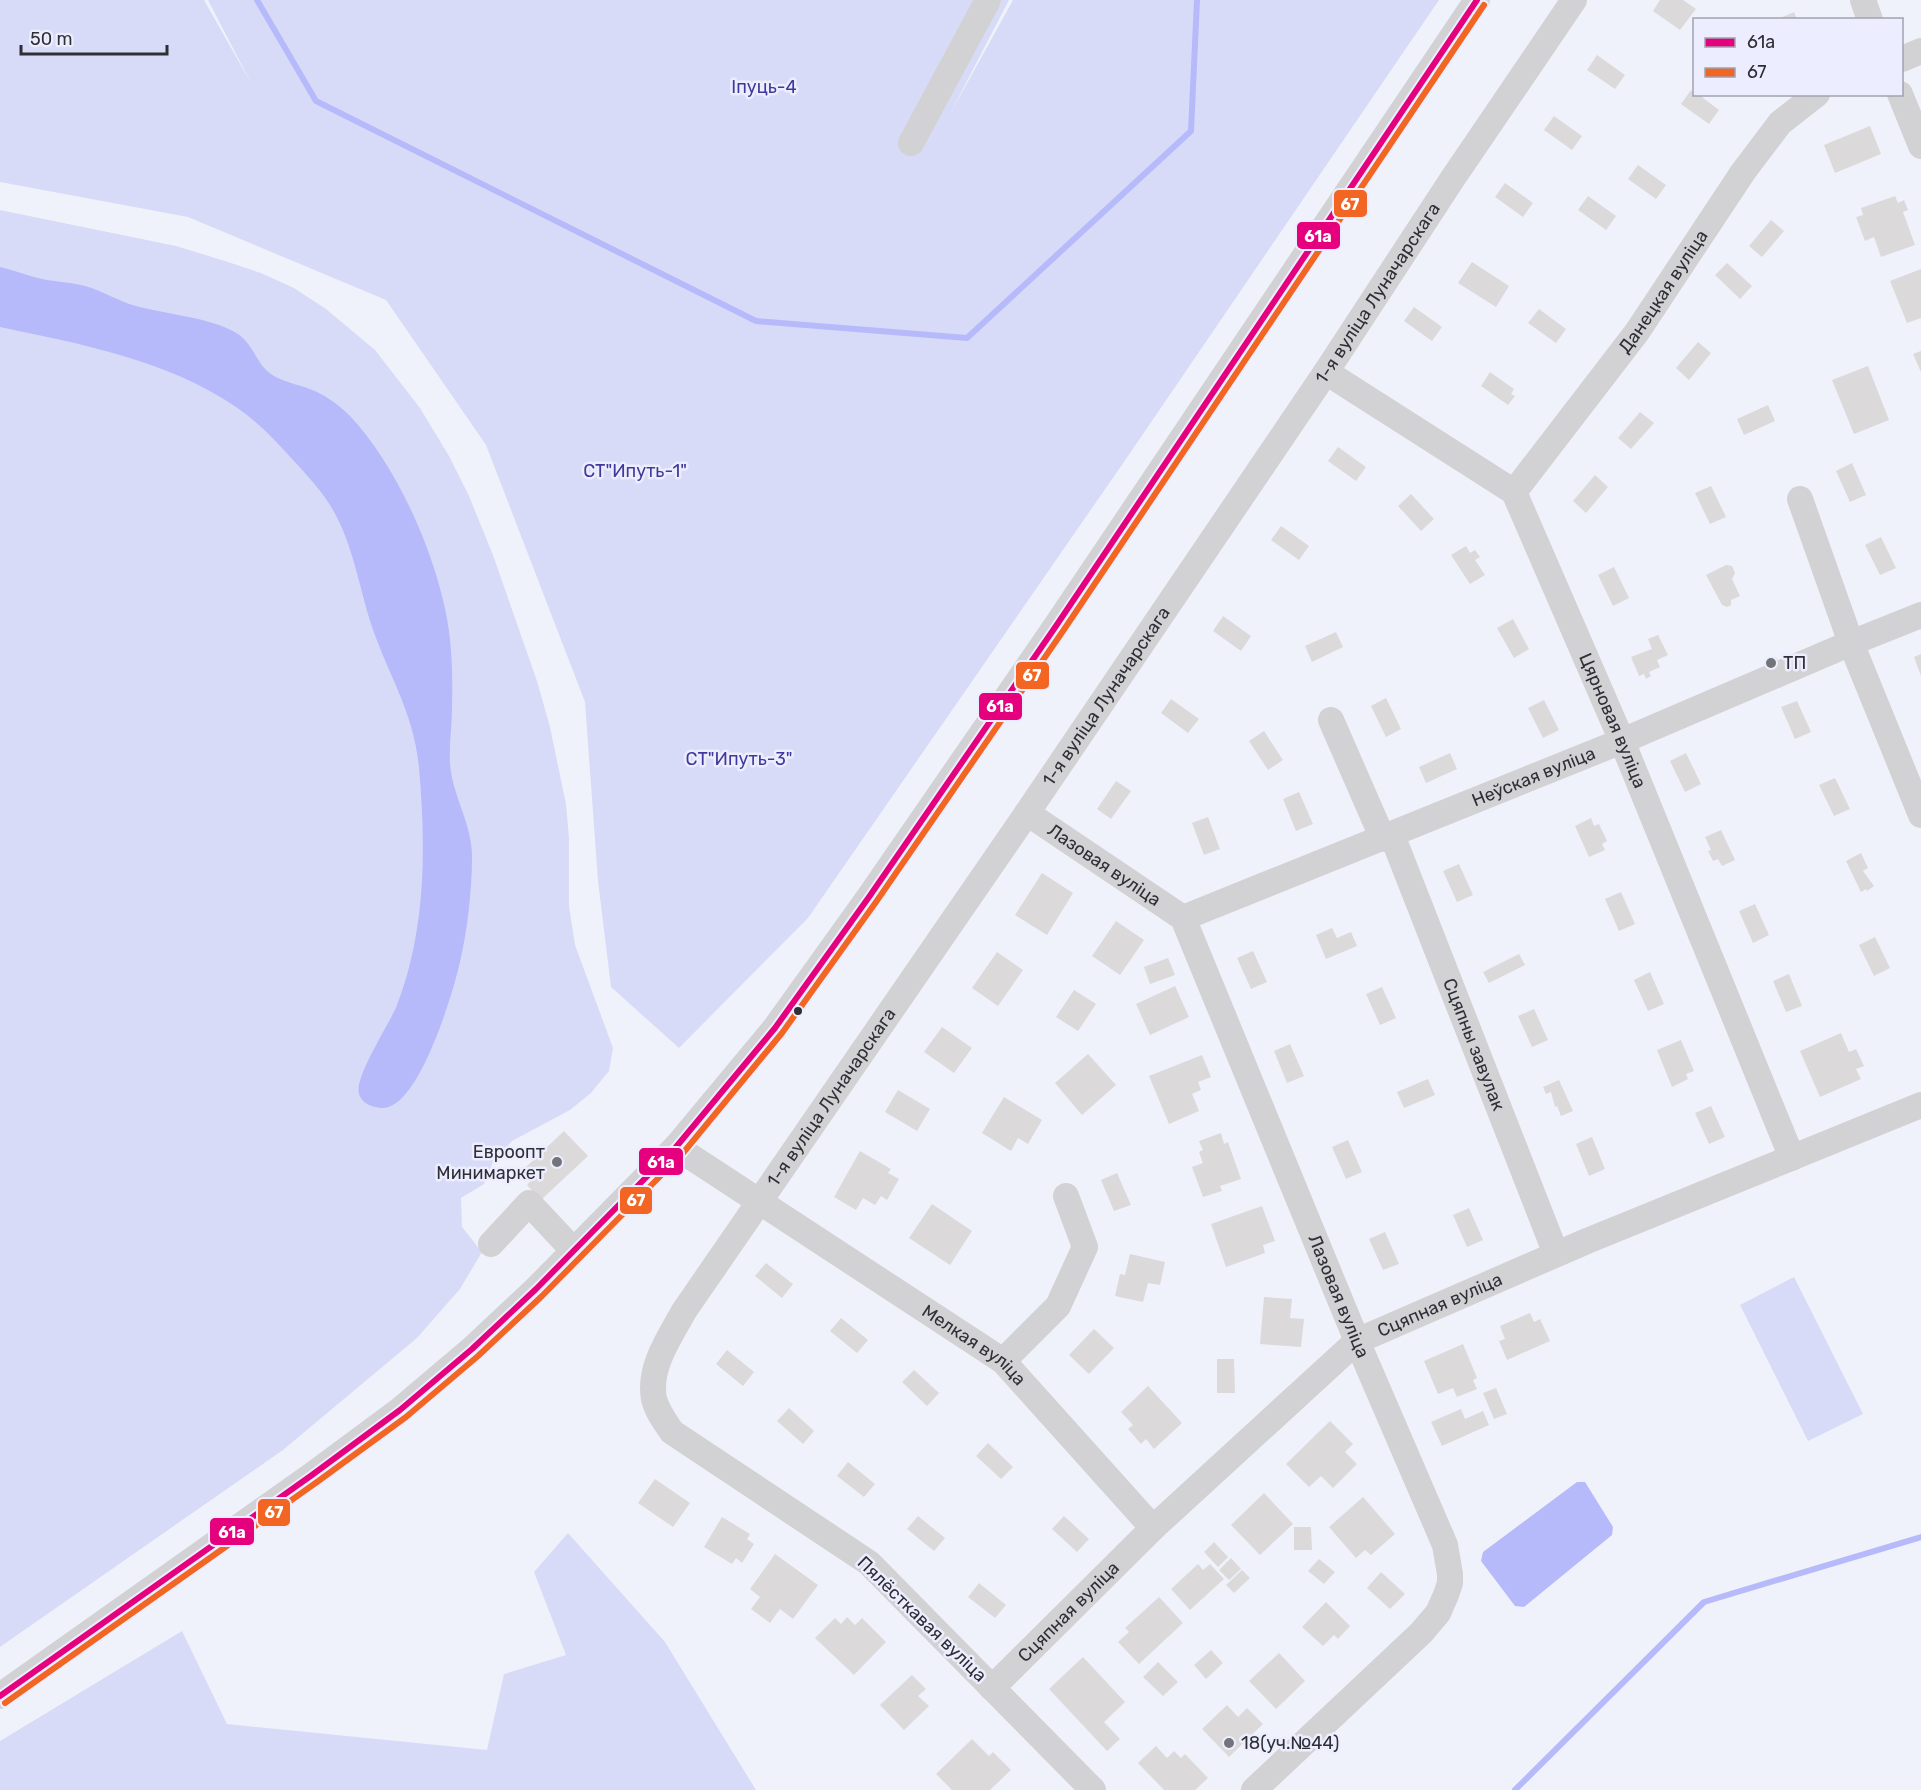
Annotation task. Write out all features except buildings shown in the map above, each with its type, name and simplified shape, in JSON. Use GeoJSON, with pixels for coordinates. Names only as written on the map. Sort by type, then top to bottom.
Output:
{"type":"FeatureCollection","features":[{"type":"Feature","properties":{"kind":"street"},"geometry":{"type":"LineString","coordinates":[[911,143],[988,0]]}},
{"type":"Feature","properties":{"kind":"street"},"geometry":{"type":"LineString","coordinates":[[0,1696],[400,1410],[472,1349],[574,1251],[676,1147],[786,1014],[869,897],[1062,616],[1477,0]]}},
{"type":"Feature","properties":{"kind":"street","name":"1-я вуліца Луначарскага"},"geometry":{"type":"LineString","coordinates":[[654,1399],[653,1377],[665,1347],[684,1311],[1027,813],[1326,372],[1574,0]]}},
{"type":"Feature","properties":{"kind":"street"},"geometry":{"type":"LineString","coordinates":[[1863,0],[1869,18]]}},
{"type":"Feature","properties":{"kind":"street"},"geometry":{"type":"LineString","coordinates":[[1903,59],[1921,51]]}},
{"type":"Feature","properties":{"kind":"street","name":"Данецкая вуліца"},"geometry":{"type":"LineString","coordinates":[[1514,492],[1637,332],[1743,172],[1780,123],[1814,96]]}},
{"type":"Feature","properties":{"kind":"street"},"geometry":{"type":"LineString","coordinates":[[1901,96],[1921,146]]}},
{"type":"Feature","properties":{"kind":"street"},"geometry":{"type":"LineString","coordinates":[[1326,372],[1514,492]]}},
{"type":"Feature","properties":{"kind":"street","name":"Цярновая вуліца"},"geometry":{"type":"LineString","coordinates":[[1514,492],[1622,741],[1792,1158]]}},
{"type":"Feature","properties":{"kind":"street"},"geometry":{"type":"LineString","coordinates":[[1800,499],[1851,643],[1921,815]]}},
{"type":"Feature","properties":{"kind":"street","name":"Неўская вуліца"},"geometry":{"type":"LineString","coordinates":[[1183,918],[1622,741],[1921,615]]}},
{"type":"Feature","properties":{"kind":"street"},"geometry":{"type":"LineString","coordinates":[[1331,720],[1387,837]]}},
{"type":"Feature","properties":{"kind":"street","name":"Лазовая вуліца"},"geometry":{"type":"LineString","coordinates":[[1027,813],[1183,918],[1356,1341],[1445,1545],[1450,1583],[1438,1613],[1420,1634],[1254,1790]]}},
{"type":"Feature","properties":{"kind":"street","name":"Сцяпны завулак"},"geometry":{"type":"LineString","coordinates":[[1387,837],[1556,1254]]}},
{"type":"Feature","properties":{"kind":"street","name":"Сцяпная вуліца"},"geometry":{"type":"LineString","coordinates":[[992,1688],[1153,1528],[1356,1341],[1556,1254],[1921,1105]]}},
{"type":"Feature","properties":{"kind":"street","name":"Мелкая вуліца"},"geometry":{"type":"LineString","coordinates":[[676,1147],[1003,1361],[1153,1528]]}},
{"type":"Feature","properties":{"kind":"street"},"geometry":{"type":"LineString","coordinates":[[1003,1361],[1058,1306],[1085,1247],[1066,1196]]}},
{"type":"Feature","properties":{"kind":"street"},"geometry":{"type":"LineString","coordinates":[[490,1244],[529,1203],[574,1251]]}},
{"type":"Feature","properties":{"kind":"street","name":"Пялёсткавая вуліца"},"geometry":{"type":"LineString","coordinates":[[654,1399],[661,1416],[672,1432],[869,1563],[1094,1790]]}},
{"type":"Feature","properties":{"kind":"green space"},"geometry":{"type":"Polygon","coordinates":[[[0,0],[204,0],[251,83],[208,0],[1009,0],[950,114],[1013,0],[1439,0],[1126,459],[808,918],[679,1048],[611,987],[598,881],[585,702],[486,445],[386,300],[188,217],[0,182],[0,0]]]}},
{"type":"Feature","properties":{"kind":"green space"},"geometry":{"type":"Polygon","coordinates":[[[0,210],[176,246],[261,273],[294,288],[326,309],[375,350],[420,408],[449,456],[469,496],[493,555],[537,681],[550,727],[566,804],[569,838],[569,906],[575,945],[613,1048],[609,1071],[591,1093],[570,1110],[512,1141],[493,1162],[484,1184],[461,1198],[462,1227],[482,1252],[460,1289],[417,1338],[283,1450],[0,1647],[0,210]]]}},
{"type":"Feature","properties":{"kind":"green space"},"geometry":{"type":"Polygon","coordinates":[[[1794,1277],[1863,1414],[1808,1441],[1740,1305],[1794,1277]]]}},
{"type":"Feature","properties":{"kind":"green space"},"geometry":{"type":"Polygon","coordinates":[[[568,1533],[665,1642],[756,1790],[0,1790],[0,1741],[182,1631],[227,1724],[487,1750],[504,1674],[566,1655],[534,1572],[568,1533]]]}},
{"type":"Feature","properties":{"kind":"water"},"geometry":{"type":"Polygon","coordinates":[[[0,267],[42,279],[85,286],[136,306],[197,319],[231,330],[245,340],[267,371],[274,376],[320,393],[350,416],[381,455],[419,527],[437,577],[446,613],[452,667],[450,763],[454,787],[469,834],[472,871],[469,912],[462,954],[443,1019],[417,1078],[406,1093],[391,1106],[381,1108],[367,1104],[360,1097],[359,1086],[367,1064],[397,1005],[414,947],[419,918],[423,858],[419,768],[412,729],[371,624],[351,551],[340,523],[319,490],[273,438],[236,407],[209,391],[181,377],[122,356],[92,347],[0,327],[0,267]]]}},
{"type":"Feature","properties":{"kind":"water"},"geometry":{"type":"Polygon","coordinates":[[[1577,1482],[1585,1482],[1613,1527],[1612,1535],[1524,1607],[1515,1606],[1481,1561],[1483,1552],[1577,1482]]]}},
{"type":"Feature","properties":{"kind":"waterway"},"geometry":{"type":"LineString","coordinates":[[257,0],[316,101],[756,321],[967,338],[1191,131],[1197,0]]}},
{"type":"Feature","properties":{"kind":"waterway"},"geometry":{"type":"LineString","coordinates":[[1515,1790],[1704,1602],[1921,1537]]}},
{"type":"Feature","properties":{"kind":"transit line","name":"61а"},"geometry":{"type":"LineString","coordinates":[[0,1696],[400,1410],[472,1349],[536,1289],[676,1147],[775,1028],[869,897],[1056,626],[1477,0]]}},
{"type":"Feature","properties":{"kind":"transit line","name":"67"},"geometry":{"type":"LineString","coordinates":[[5,1703],[406,1417],[478,1356],[542,1296],[683,1153],[782,1033],[876,902],[1063,631],[1484,5]]}},
{"type":"Feature","properties":{"kind":"place","name":"ТП"},"geometry":{"type":"Point","coordinates":[1771,663]}},
{"type":"Feature","properties":{"kind":"place","name":"Евроопт Минимаркет"},"geometry":{"type":"Point","coordinates":[557,1162]}},
{"type":"Feature","properties":{"kind":"place","name":"18(уч.№44)"},"geometry":{"type":"Point","coordinates":[1229,1743]}},
{"type":"Feature","properties":{"kind":"park label","name":"Іпуць-4"},"geometry":{"type":"Point","coordinates":[764,87]}},
{"type":"Feature","properties":{"kind":"park label","name":"СТ\"Ипуть-1\""},"geometry":{"type":"Point","coordinates":[635,471]}},
{"type":"Feature","properties":{"kind":"park label","name":"СТ\"Ипуть-3\""},"geometry":{"type":"Point","coordinates":[739,759]}}]}
